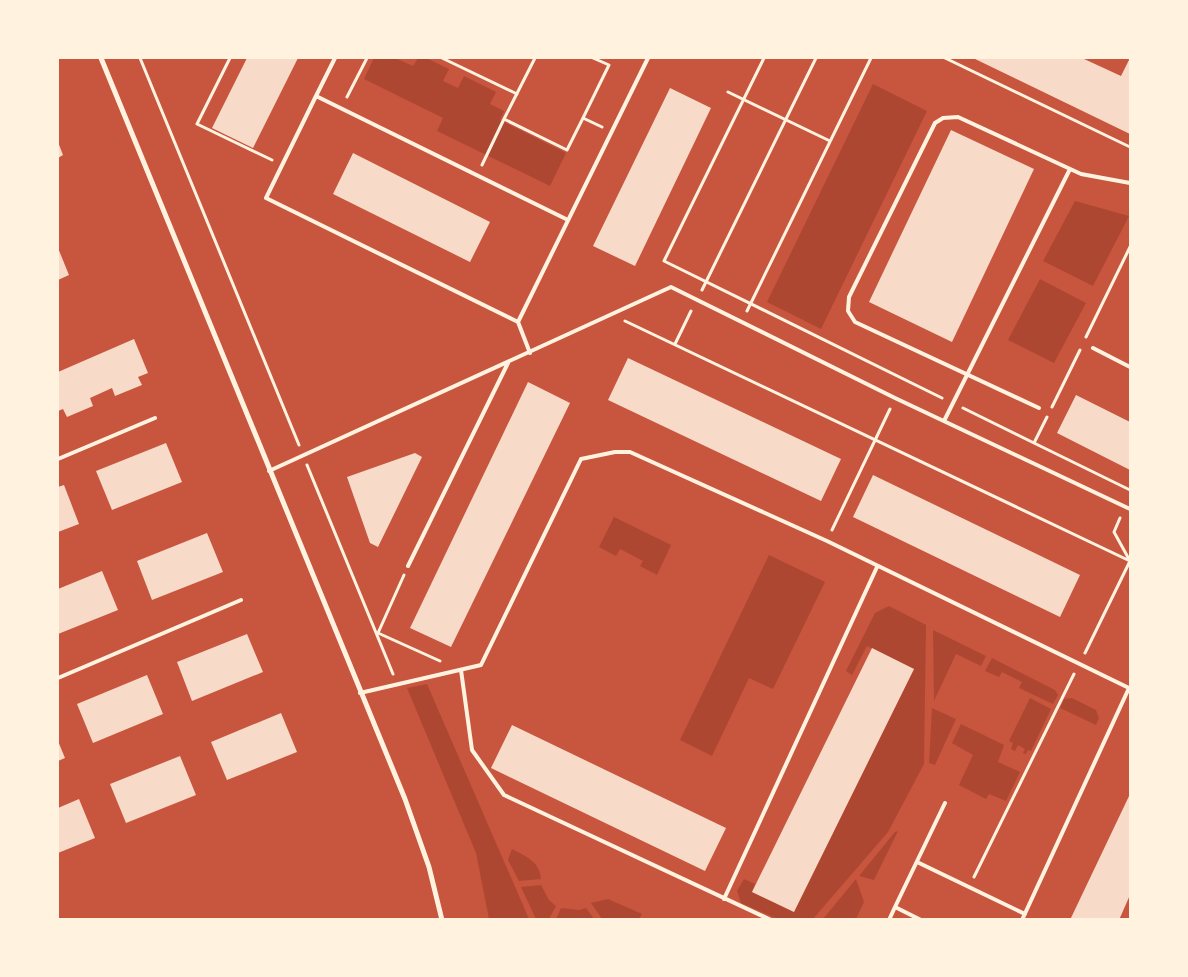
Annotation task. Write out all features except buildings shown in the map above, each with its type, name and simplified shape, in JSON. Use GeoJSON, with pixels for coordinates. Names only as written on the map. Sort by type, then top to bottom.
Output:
{"type":"FeatureCollection","features":[{"type":"Feature","properties":{"kind":"street"},"geometry":{"type":"LineString","coordinates":[[101,58],[408,808],[429,867],[442,920]]}},
{"type":"Feature","properties":{"kind":"lane"},"geometry":{"type":"LineString","coordinates":[[335,58],[266,198],[518,322],[530,353]]}},
{"type":"Feature","properties":{"kind":"lane"},"geometry":{"type":"LineString","coordinates":[[518,322],[648,58]]}},
{"type":"Feature","properties":{"kind":"lane"},"geometry":{"type":"LineString","coordinates":[[316,96],[568,220]]}},
{"type":"Feature","properties":{"kind":"lane"},"geometry":{"type":"LineString","coordinates":[[1039,408],[968,373],[855,322],[848,311],[849,297],[934,123],[943,118],[958,117],[1081,174],[1130,183]]}},
{"type":"Feature","properties":{"kind":"lane"},"geometry":{"type":"LineString","coordinates":[[944,421],[1070,169]]}},
{"type":"Feature","properties":{"kind":"lane"},"geometry":{"type":"LineString","coordinates":[[269,471],[671,287],[895,398],[1130,509]]}},
{"type":"Feature","properties":{"kind":"lane"},"geometry":{"type":"LineString","coordinates":[[1093,348],[1130,366]]}},
{"type":"Feature","properties":{"kind":"lane"},"geometry":{"type":"LineString","coordinates":[[408,566],[508,363]]}},
{"type":"Feature","properties":{"kind":"lane"},"geometry":{"type":"LineString","coordinates":[[58,459],[155,418]]}},
{"type":"Feature","properties":{"kind":"lane"},"geometry":{"type":"LineString","coordinates":[[360,693],[481,665],[581,459],[615,452],[630,452],[826,541],[1129,688],[1022,920]]}},
{"type":"Feature","properties":{"kind":"lane"},"geometry":{"type":"LineString","coordinates":[[724,898],[877,567]]}},
{"type":"Feature","properties":{"kind":"lane"},"geometry":{"type":"LineString","coordinates":[[58,678],[241,600]]}},
{"type":"Feature","properties":{"kind":"lane"},"geometry":{"type":"LineString","coordinates":[[461,670],[472,750],[504,795],[771,920]]}},
{"type":"Feature","properties":{"kind":"lane"},"geometry":{"type":"LineString","coordinates":[[889,920],[945,803]]}},
{"type":"Feature","properties":{"kind":"lane"},"geometry":{"type":"LineString","coordinates":[[917,862],[1025,914]]}},
{"type":"Feature","properties":{"kind":"lane"},"geometry":{"type":"LineString","coordinates":[[895,907],[921,920]]}},
{"type":"Feature","properties":{"kind":"path"},"geometry":{"type":"LineString","coordinates":[[140,58],[378,633],[397,684]]}},
{"type":"Feature","properties":{"kind":"path"},"geometry":{"type":"LineString","coordinates":[[230,58],[197,124],[282,165]]}},
{"type":"Feature","properties":{"kind":"path"},"geometry":{"type":"LineString","coordinates":[[342,109],[367,58]]}},
{"type":"Feature","properties":{"kind":"path"},"geometry":{"type":"LineString","coordinates":[[442,58],[517,94]]}},
{"type":"Feature","properties":{"kind":"path"},"geometry":{"type":"LineString","coordinates":[[477,175],[535,58]]}},
{"type":"Feature","properties":{"kind":"path"},"geometry":{"type":"LineString","coordinates":[[504,119],[567,150],[608,65],[593,58]]}},
{"type":"Feature","properties":{"kind":"path"},"geometry":{"type":"LineString","coordinates":[[764,58],[664,261],[1130,490]]}},
{"type":"Feature","properties":{"kind":"path"},"geometry":{"type":"LineString","coordinates":[[675,344],[816,58]]}},
{"type":"Feature","properties":{"kind":"path"},"geometry":{"type":"LineString","coordinates":[[741,322],[871,58]]}},
{"type":"Feature","properties":{"kind":"path"},"geometry":{"type":"LineString","coordinates":[[945,58],[1130,147]]}},
{"type":"Feature","properties":{"kind":"path"},"geometry":{"type":"LineString","coordinates":[[728,92],[830,141]]}},
{"type":"Feature","properties":{"kind":"path"},"geometry":{"type":"LineString","coordinates":[[583,118],[611,132]]}},
{"type":"Feature","properties":{"kind":"path"},"geometry":{"type":"LineString","coordinates":[[1052,408],[1130,247]]}},
{"type":"Feature","properties":{"kind":"path"},"geometry":{"type":"LineString","coordinates":[[611,314],[1130,561]]}},
{"type":"Feature","properties":{"kind":"path"},"geometry":{"type":"LineString","coordinates":[[826,541],[904,380]]}},
{"type":"Feature","properties":{"kind":"path"},"geometry":{"type":"LineString","coordinates":[[1034,443],[1048,417]]}},
{"type":"Feature","properties":{"kind":"path"},"geometry":{"type":"LineString","coordinates":[[1125,506],[1114,532],[1130,561]]}},
{"type":"Feature","properties":{"kind":"path"},"geometry":{"type":"LineString","coordinates":[[969,887],[1130,561]]}},
{"type":"Feature","properties":{"kind":"path"},"geometry":{"type":"LineString","coordinates":[[378,633],[408,566]]}},
{"type":"Feature","properties":{"kind":"path"},"geometry":{"type":"LineString","coordinates":[[378,633],[461,670]]}},
{"type":"Feature","properties":{"kind":"shaded area"},"geometry":{"type":"Polygon","coordinates":[[[374,58],[395,58],[413,66],[418,58],[426,58],[449,69],[443,81],[458,88],[464,76],[496,92],[490,104],[504,111],[500,120],[566,153],[550,186],[437,131],[443,118],[364,79],[374,58]]]}},
{"type":"Feature","properties":{"kind":"shaded area"},"geometry":{"type":"Polygon","coordinates":[[[873,84],[927,111],[821,329],[767,302],[873,84]]]}},
{"type":"Feature","properties":{"kind":"shaded area"},"geometry":{"type":"Polygon","coordinates":[[[1075,201],[1129,216],[1093,286],[1043,261],[1075,201]]]}},
{"type":"Feature","properties":{"kind":"shaded area"},"geometry":{"type":"Polygon","coordinates":[[[1040,279],[1086,303],[1054,363],[1008,340],[1040,279]]]}},
{"type":"Feature","properties":{"kind":"shaded area"},"geometry":{"type":"Polygon","coordinates":[[[614,517],[671,545],[657,575],[640,566],[643,561],[620,549],[616,556],[599,547],[614,517]]]}},
{"type":"Feature","properties":{"kind":"shaded area"},"geometry":{"type":"Polygon","coordinates":[[[769,555],[825,582],[773,689],[749,678],[712,756],[680,740],[769,555]]]}},
{"type":"Feature","properties":{"kind":"shaded area"},"geometry":{"type":"Polygon","coordinates":[[[889,606],[926,625],[924,764],[888,832],[813,919],[778,919],[741,903],[737,891],[744,879],[755,884],[752,892],[794,912],[914,669],[867,646],[852,675],[846,671],[875,613],[889,606]]]}},
{"type":"Feature","properties":{"kind":"shaded area"},"geometry":{"type":"Polygon","coordinates":[[[933,630],[986,656],[981,666],[956,654],[934,701],[933,630]]]}},
{"type":"Feature","properties":{"kind":"shaded area"},"geometry":{"type":"Polygon","coordinates":[[[992,658],[1055,690],[1058,695],[1053,704],[1019,688],[1022,682],[1002,672],[999,677],[985,671],[992,658]]]}},
{"type":"Feature","properties":{"kind":"shaded area"},"geometry":{"type":"Polygon","coordinates":[[[427,684],[529,919],[489,919],[476,853],[407,688],[427,684]]]}},
{"type":"Feature","properties":{"kind":"shaded area"},"geometry":{"type":"Polygon","coordinates":[[[1030,698],[1051,709],[1031,751],[1028,750],[1026,754],[1023,753],[1025,749],[1018,745],[1015,751],[1011,749],[1013,743],[1009,741],[1030,698]]]}},
{"type":"Feature","properties":{"kind":"shaded area"},"geometry":{"type":"Polygon","coordinates":[[[1072,698],[1096,710],[1099,718],[1096,725],[1060,708],[1064,699],[1072,698]]]}},
{"type":"Feature","properties":{"kind":"shaded area"},"geometry":{"type":"Polygon","coordinates":[[[932,708],[956,719],[935,765],[929,763],[932,708]]]}},
{"type":"Feature","properties":{"kind":"shaded area"},"geometry":{"type":"Polygon","coordinates":[[[961,724],[1004,745],[998,762],[1020,772],[1006,801],[989,794],[986,799],[959,785],[973,755],[952,743],[961,724]]]}},
{"type":"Feature","properties":{"kind":"shaded area"},"geometry":{"type":"Polygon","coordinates":[[[898,831],[874,880],[859,876],[895,832],[898,831]]]}},
{"type":"Feature","properties":{"kind":"shaded area"},"geometry":{"type":"Polygon","coordinates":[[[512,849],[535,864],[541,879],[519,881],[508,860],[512,849]]]}},
{"type":"Feature","properties":{"kind":"shaded area"},"geometry":{"type":"Polygon","coordinates":[[[856,879],[864,902],[856,919],[823,919],[856,879]]]}},
{"type":"Feature","properties":{"kind":"shaded area"},"geometry":{"type":"Polygon","coordinates":[[[541,885],[549,900],[556,906],[549,919],[536,919],[521,887],[541,885]]]}},
{"type":"Feature","properties":{"kind":"shaded area"},"geometry":{"type":"Polygon","coordinates":[[[608,899],[642,914],[639,919],[602,919],[591,903],[608,899]]]}},
{"type":"Feature","properties":{"kind":"shaded area"},"geometry":{"type":"Polygon","coordinates":[[[561,908],[579,910],[586,908],[594,919],[556,919],[561,908]]]}}]}
